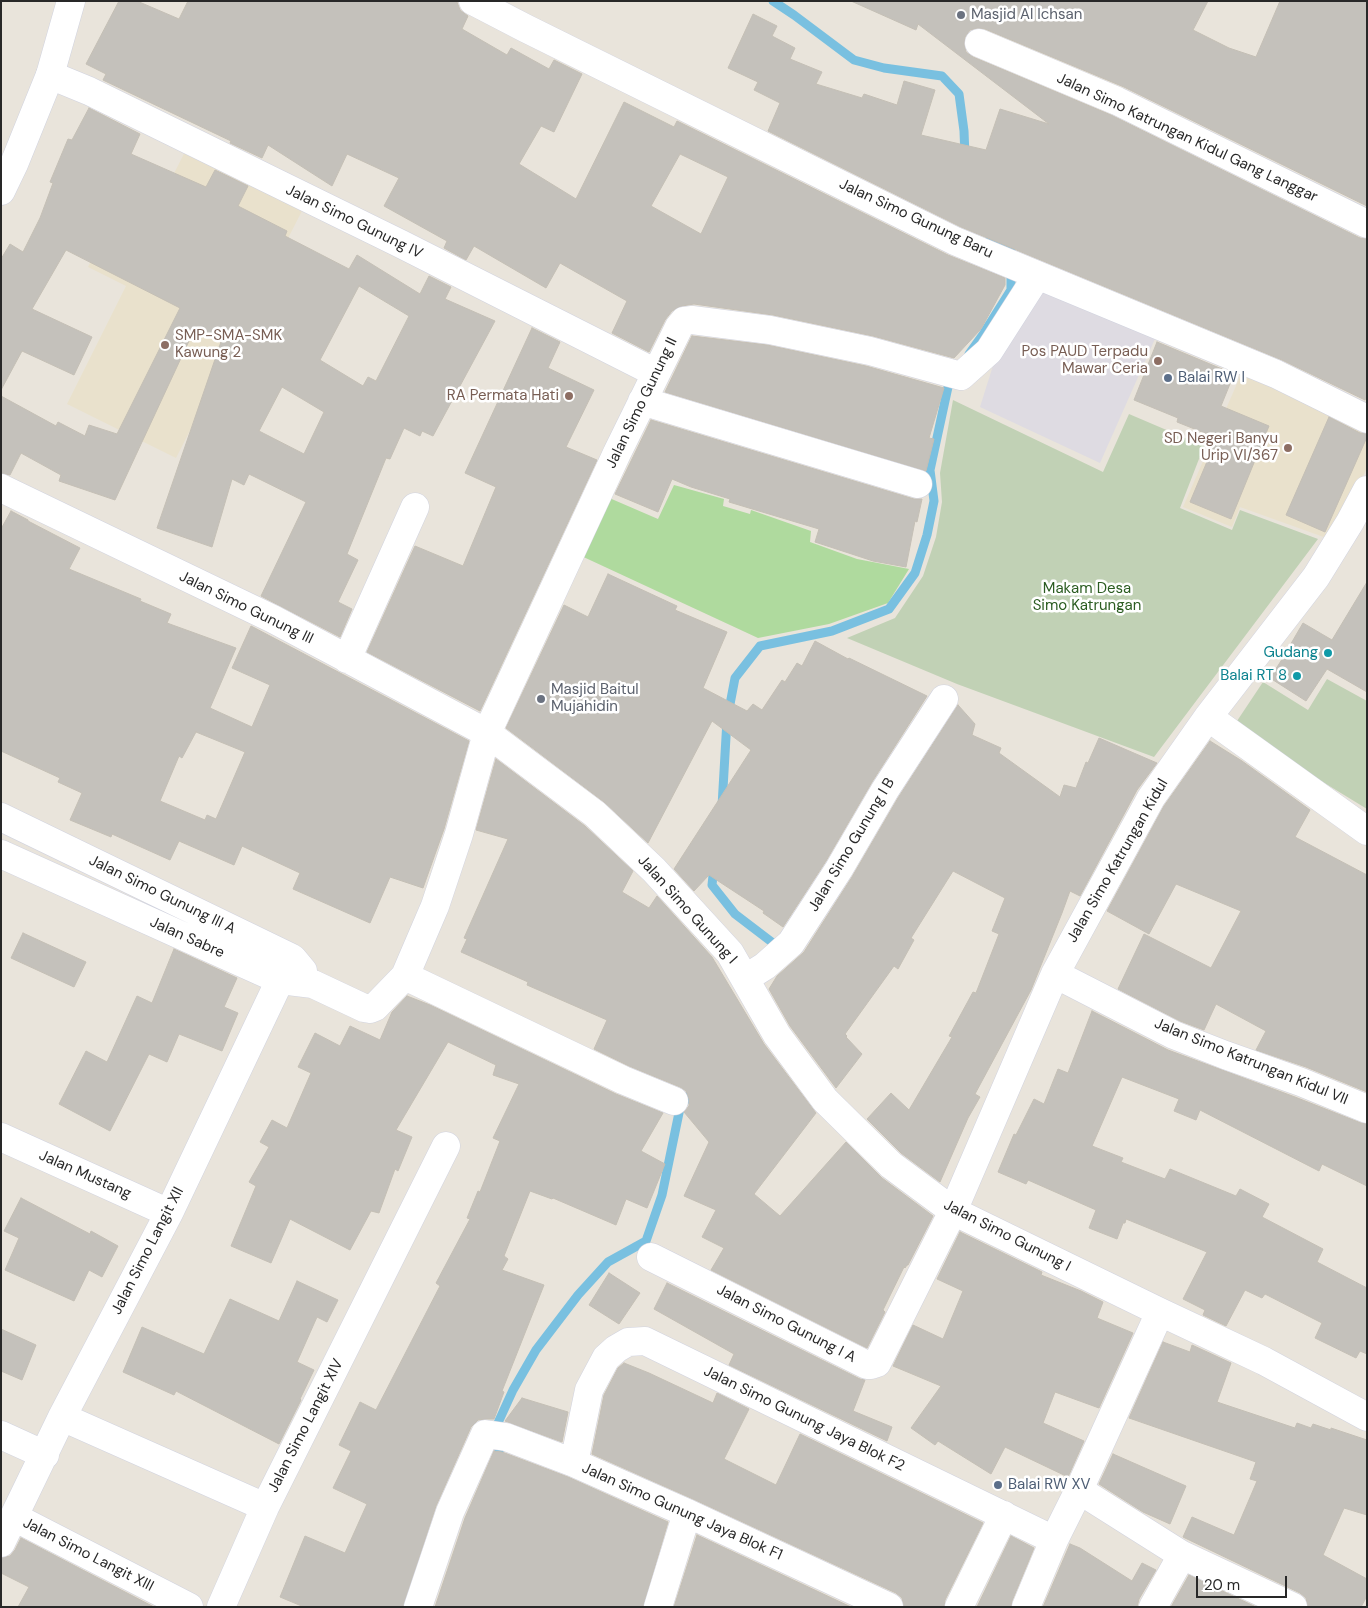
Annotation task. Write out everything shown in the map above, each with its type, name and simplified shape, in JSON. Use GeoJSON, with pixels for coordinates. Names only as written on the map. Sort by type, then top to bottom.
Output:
{"type":"FeatureCollection","features":[{"type":"Feature","properties":{"kind":"street"},"geometry":{"type":"LineString","coordinates":[[1,191],[50,75],[71,1]]}},
{"type":"Feature","properties":{"kind":"street","name":"Jalan Simo Gunung Baru"},"geometry":{"type":"LineString","coordinates":[[473,1],[946,236],[1276,374],[1367,418]]}},
{"type":"Feature","properties":{"kind":"street","name":"Jalan Simo Katrungan Kidul Gang Langgar"},"geometry":{"type":"LineString","coordinates":[[979,43],[1117,101],[1367,224]]}},
{"type":"Feature","properties":{"kind":"street","name":"Jalan Simo Gunung IV"},"geometry":{"type":"LineString","coordinates":[[50,75],[89,91],[401,244],[656,373]]}},
{"type":"Feature","properties":{"kind":"street","name":"Jalan Simo Gunung II"},"geometry":{"type":"LineString","coordinates":[[376,1007],[405,976],[435,906],[487,733],[642,401],[679,327],[684,321],[692,320],[770,330],[870,351],[955,374],[989,351],[1020,268]]}},
{"type":"Feature","properties":{"kind":"street"},"geometry":{"type":"LineString","coordinates":[[642,401],[918,484]]}},
{"type":"Feature","properties":{"kind":"street","name":"Jalan Simo Gunung III"},"geometry":{"type":"LineString","coordinates":[[1,488],[273,619],[487,733]]}},
{"type":"Feature","properties":{"kind":"street","name":"Jalan Simo Katrungan Kidul"},"geometry":{"type":"LineString","coordinates":[[953,1211],[1054,974],[1150,798],[1208,717],[1316,577],[1350,522],[1367,490]]}},
{"type":"Feature","properties":{"kind":"street"},"geometry":{"type":"LineString","coordinates":[[347,659],[415,507]]}},
{"type":"Feature","properties":{"kind":"street","name":"Jalan Simo Gunung I B"},"geometry":{"type":"LineString","coordinates":[[760,977],[792,943],[829,886],[885,790],[944,699]]}},
{"type":"Feature","properties":{"kind":"street"},"geometry":{"type":"LineString","coordinates":[[1208,717],[1367,831]]}},
{"type":"Feature","properties":{"kind":"street","name":"Jalan Simo Gunung I"},"geometry":{"type":"LineString","coordinates":[[487,733],[602,820],[654,870],[730,953],[760,977],[777,1035],[825,1100],[891,1166],[953,1211],[1264,1361],[1367,1418]]}},
{"type":"Feature","properties":{"kind":"street","name":"Jalan Simo Gunung III A"},"geometry":{"type":"LineString","coordinates":[[1,817],[285,969]]}},
{"type":"Feature","properties":{"kind":"street","name":"Jalan Sabre"},"geometry":{"type":"LineString","coordinates":[[1,854],[285,969],[364,1008],[376,1007]]}},
{"type":"Feature","properties":{"kind":"street","name":"Jalan Simo Langit XII"},"geometry":{"type":"LineString","coordinates":[[1,1543],[62,1417],[169,1213],[285,969]]}},
{"type":"Feature","properties":{"kind":"street","name":"Jalan Simo Katrungan Kidul VII"},"geometry":{"type":"LineString","coordinates":[[1054,974],[1174,1035],[1301,1082],[1367,1109]]}},
{"type":"Feature","properties":{"kind":"street"},"geometry":{"type":"LineString","coordinates":[[405,976],[623,1080],[674,1101]]}},
{"type":"Feature","properties":{"kind":"street","name":"Jalan Mustang"},"geometry":{"type":"LineString","coordinates":[[1,1137],[169,1213]]}},
{"type":"Feature","properties":{"kind":"street","name":"Jalan Simo Langit XIV"},"geometry":{"type":"LineString","coordinates":[[62,1417],[265,1507],[446,1146]]}},
{"type":"Feature","properties":{"kind":"street","name":"Jalan Simo Gunung I A"},"geometry":{"type":"LineString","coordinates":[[651,1257],[871,1366],[877,1363],[953,1211]]}},
{"type":"Feature","properties":{"kind":"street"},"geometry":{"type":"LineString","coordinates":[[1026,1607],[1054,1540],[1079,1490],[1160,1312]]}},
{"type":"Feature","properties":{"kind":"street","name":"Jalan Simo Gunung Jaya Blok F2"},"geometry":{"type":"LineString","coordinates":[[606,1358],[628,1342],[645,1341],[1054,1540]]}},
{"type":"Feature","properties":{"kind":"street","name":"Jalan Simo Gunung Jaya Blok F1"},"geometry":{"type":"LineString","coordinates":[[606,1358],[589,1390],[574,1463],[890,1607]]}},
{"type":"Feature","properties":{"kind":"street"},"geometry":{"type":"LineString","coordinates":[[418,1607],[450,1512],[485,1434],[498,1436],[574,1463]]}},
{"type":"Feature","properties":{"kind":"street"},"geometry":{"type":"LineString","coordinates":[[1,1435],[45,1455]]}},
{"type":"Feature","properties":{"kind":"street"},"geometry":{"type":"LineString","coordinates":[[1079,1490],[1182,1555],[1293,1607]]}},
{"type":"Feature","properties":{"kind":"street"},"geometry":{"type":"LineString","coordinates":[[221,1607],[265,1507]]}},
{"type":"Feature","properties":{"kind":"street"},"geometry":{"type":"LineString","coordinates":[[658,1607],[687,1513]]}},
{"type":"Feature","properties":{"kind":"street"},"geometry":{"type":"LineString","coordinates":[[959,1607],[1004,1516]]}},
{"type":"Feature","properties":{"kind":"street","name":"Jalan Simo Langit XIII"},"geometry":{"type":"LineString","coordinates":[[14,1518],[189,1607]]}},
{"type":"Feature","properties":{"kind":"street"},"geometry":{"type":"LineString","coordinates":[[1153,1607],[1182,1555]]}},
{"type":"Feature","properties":{"kind":"shaded area","name":"SMP-SMA-SMK Kawung 2"},"geometry":{"type":"Polygon","coordinates":[[[188,146],[305,205],[176,458],[67,404],[126,286],[88,267],[115,213],[146,228],[188,146]]]}},
{"type":"Feature","properties":{"kind":"shaded area"},"geometry":{"type":"Polygon","coordinates":[[[1040,282],[1158,332],[1100,463],[980,407],[996,356],[1040,282]]]}},
{"type":"Feature","properties":{"kind":"shaded area","name":"SD Negeri Banyu Urip VI/367"},"geometry":{"type":"Polygon","coordinates":[[[1243,370],[1367,428],[1367,468],[1332,540],[1240,507],[1232,527],[1183,507],[1243,370]]]}},
{"type":"Feature","properties":{"kind":"green space","name":"Makam Desa Simo Katrungan"},"geometry":{"type":"Polygon","coordinates":[[[953,400],[1103,472],[1129,414],[1204,446],[1180,508],[1232,530],[1240,510],[1318,539],[1154,757],[957,684],[847,638],[895,618],[923,576],[936,537],[942,502],[940,473],[953,400]]]}},
{"type":"Feature","properties":{"kind":"green space"},"geometry":{"type":"Polygon","coordinates":[[[674,485],[724,499],[723,506],[750,514],[751,510],[811,531],[810,542],[857,559],[909,569],[888,603],[829,624],[758,638],[577,554],[607,497],[658,519],[674,485]]]}},
{"type":"Feature","properties":{"kind":"green space"},"geometry":{"type":"Polygon","coordinates":[[[1327,679],[1367,701],[1367,809],[1233,727],[1263,682],[1308,710],[1327,679]]]}},
{"type":"Feature","properties":{"kind":"building"},"geometry":{"type":"Polygon","coordinates":[[[119,1],[137,1],[179,19],[188,1],[455,1],[460,10],[468,16],[462,29],[507,55],[511,48],[549,69],[554,60],[582,74],[554,132],[541,126],[519,164],[576,199],[624,102],[674,127],[677,121],[948,255],[1005,278],[1005,285],[981,329],[954,358],[873,336],[773,315],[694,304],[682,306],[672,311],[665,320],[649,352],[612,333],[627,301],[560,263],[546,288],[474,246],[466,260],[444,248],[447,241],[384,206],[399,178],[347,154],[332,186],[268,145],[262,158],[230,143],[231,141],[103,80],[106,74],[86,64],[119,1]],[[680,154],[651,206],[701,234],[728,177],[680,154]]]}},
{"type":"Feature","properties":{"kind":"building"},"geometry":{"type":"Polygon","coordinates":[[[851,1],[1208,1],[1193,30],[1229,48],[1256,57],[1280,1],[1367,1],[1367,206],[1124,87],[985,29],[970,30],[965,37],[964,44],[966,52],[973,57],[1111,115],[1360,238],[1367,239],[1367,396],[1365,400],[1282,360],[961,227],[768,131],[780,103],[754,90],[758,82],[728,68],[753,14],[777,26],[772,36],[795,48],[790,59],[822,72],[816,84],[862,98],[864,94],[897,105],[904,81],[935,90],[921,135],[986,150],[1000,109],[1049,124],[918,24],[916,30],[851,1]]]}},
{"type":"Feature","properties":{"kind":"building"},"geometry":{"type":"Polygon","coordinates":[[[89,108],[140,134],[131,154],[206,187],[215,170],[248,186],[238,206],[287,231],[285,236],[349,269],[357,255],[420,294],[429,276],[451,287],[445,299],[495,321],[433,436],[422,431],[420,436],[404,428],[390,459],[386,458],[347,554],[358,560],[338,602],[352,609],[340,637],[261,596],[306,502],[249,474],[244,485],[232,479],[212,547],[157,528],[222,339],[195,328],[115,500],[59,481],[61,475],[21,453],[10,475],[1,473],[1,396],[56,426],[58,422],[85,436],[89,425],[117,434],[180,308],[66,250],[32,309],[92,337],[74,375],[22,351],[1,390],[1,259],[10,244],[23,252],[40,218],[53,183],[50,182],[68,139],[72,140],[89,108]],[[359,286],[320,360],[363,386],[368,377],[376,381],[409,316],[359,286]],[[282,387],[259,431],[304,454],[324,412],[282,387]]]}},
{"type":"Feature","properties":{"kind":"building"},"geometry":{"type":"Polygon","coordinates":[[[532,328],[560,342],[548,368],[594,390],[566,447],[597,460],[480,711],[367,652],[415,546],[463,566],[496,487],[465,473],[532,328]]]}},
{"type":"Feature","properties":{"kind":"building"},"geometry":{"type":"Polygon","coordinates":[[[692,336],[767,345],[866,366],[944,388],[929,438],[934,439],[926,471],[665,392],[692,336]]]}},
{"type":"Feature","properties":{"kind":"building"},"geometry":{"type":"Polygon","coordinates":[[[1157,342],[1234,374],[1221,406],[1269,426],[1231,519],[1190,502],[1217,438],[1177,422],[1178,418],[1134,400],[1157,342]]]}},
{"type":"Feature","properties":{"kind":"building"},"geometry":{"type":"Polygon","coordinates":[[[1329,417],[1360,433],[1367,434],[1367,437],[1325,532],[1286,515],[1329,417]]]}},
{"type":"Feature","properties":{"kind":"building"},"geometry":{"type":"Polygon","coordinates":[[[651,420],[914,499],[922,499],[917,522],[915,521],[906,567],[873,561],[815,542],[819,529],[729,502],[730,499],[672,479],[658,512],[615,494],[651,420]]]}},
{"type":"Feature","properties":{"kind":"building"},"geometry":{"type":"Polygon","coordinates":[[[11,511],[80,548],[69,569],[141,599],[140,601],[171,614],[167,623],[236,648],[210,708],[252,727],[270,685],[232,668],[251,626],[469,741],[444,829],[423,888],[390,877],[370,923],[293,889],[300,873],[242,846],[234,865],[179,841],[170,860],[112,834],[111,837],[70,820],[82,793],[58,782],[60,778],[1,751],[1,529],[11,511]],[[196,732],[182,758],[179,756],[160,801],[205,820],[207,815],[216,819],[245,752],[196,732]]]}},
{"type":"Feature","properties":{"kind":"building"},"geometry":{"type":"Polygon","coordinates":[[[608,574],[677,606],[675,610],[727,632],[703,688],[747,711],[753,704],[762,710],[782,680],[785,682],[797,663],[802,666],[815,641],[848,659],[927,696],[872,782],[826,861],[783,927],[763,913],[764,911],[709,875],[694,891],[674,869],[751,750],[712,721],[648,843],[604,802],[506,728],[564,605],[588,617],[608,574]]]}},
{"type":"Feature","properties":{"kind":"building"},"geometry":{"type":"Polygon","coordinates":[[[1367,582],[1367,692],[1327,669],[1306,701],[1270,678],[1303,623],[1332,640],[1367,582]]]}},
{"type":"Feature","properties":{"kind":"building"},"geometry":{"type":"Polygon","coordinates":[[[958,705],[975,724],[972,735],[1001,748],[999,753],[1060,797],[1064,785],[1076,788],[1086,762],[1088,763],[1099,738],[1157,763],[1137,790],[1080,896],[1070,891],[1031,990],[975,1094],[980,1097],[968,1118],[940,1182],[901,1153],[867,1119],[891,1093],[909,1110],[952,1037],[949,1036],[973,992],[976,993],[999,934],[992,931],[1005,898],[953,871],[911,938],[914,940],[898,969],[894,966],[845,1034],[862,1054],[836,1088],[790,1026],[769,989],[777,976],[804,952],[852,877],[898,798],[958,705]]]}},
{"type":"Feature","properties":{"kind":"building"},"geometry":{"type":"Polygon","coordinates":[[[1210,741],[1242,761],[1310,810],[1295,837],[1367,875],[1367,1092],[1306,1067],[1256,1050],[1266,1031],[1216,1004],[1204,1030],[1180,1021],[1118,989],[1144,934],[1211,968],[1241,911],[1176,884],[1149,934],[1107,911],[1164,806],[1210,741]]]}},
{"type":"Feature","properties":{"kind":"building"},"geometry":{"type":"Polygon","coordinates":[[[496,759],[585,826],[633,871],[622,892],[649,908],[657,896],[712,957],[764,1044],[816,1113],[754,1194],[780,1216],[846,1142],[882,1178],[933,1216],[908,1265],[904,1267],[867,1348],[711,1270],[724,1248],[702,1237],[716,1210],[684,1196],[709,1142],[684,1112],[689,1106],[686,1091],[594,1049],[607,1020],[527,985],[528,982],[461,952],[467,939],[464,938],[508,839],[476,830],[496,759]]]}},
{"type":"Feature","properties":{"kind":"building"},"geometry":{"type":"Polygon","coordinates":[[[23,933],[86,962],[74,987],[11,958],[23,933]]]}},
{"type":"Feature","properties":{"kind":"building"},"geometry":{"type":"Polygon","coordinates":[[[174,949],[237,978],[224,1007],[238,1013],[222,1051],[179,1034],[167,1062],[149,1054],[110,1131],[59,1104],[86,1051],[107,1062],[137,996],[152,1003],[174,949]]]}},
{"type":"Feature","properties":{"kind":"building"},"geometry":{"type":"Polygon","coordinates":[[[407,996],[430,1005],[616,1094],[663,1113],[641,1151],[665,1164],[647,1208],[626,1199],[616,1225],[553,1198],[530,1191],[504,1256],[508,1259],[502,1270],[544,1285],[502,1391],[504,1392],[494,1419],[478,1420],[471,1427],[436,1506],[403,1607],[304,1607],[280,1597],[305,1536],[345,1553],[367,1504],[333,1488],[351,1451],[339,1445],[360,1402],[376,1410],[440,1286],[436,1283],[470,1219],[467,1218],[478,1191],[480,1192],[500,1141],[493,1138],[519,1084],[493,1075],[496,1065],[448,1042],[396,1130],[412,1137],[398,1171],[395,1169],[379,1213],[371,1211],[350,1250],[290,1219],[271,1263],[231,1246],[256,1186],[249,1182],[269,1147],[260,1142],[272,1120],[287,1128],[311,1073],[298,1067],[315,1033],[340,1046],[350,1026],[380,1040],[392,1012],[407,996]]]}},
{"type":"Feature","properties":{"kind":"building"},"geometry":{"type":"Polygon","coordinates":[[[1092,1011],[1168,1050],[1367,1124],[1367,1186],[1322,1164],[1319,1171],[1200,1110],[1196,1120],[1174,1111],[1179,1099],[1122,1077],[1092,1146],[1123,1158],[1121,1162],[1165,1179],[1170,1169],[1236,1196],[1240,1189],[1269,1204],[1262,1217],[1323,1249],[1317,1262],[1367,1288],[1367,1354],[1360,1351],[1356,1358],[1315,1338],[1322,1323],[1265,1294],[1262,1298],[1245,1290],[1226,1326],[1203,1315],[1205,1310],[1183,1299],[1207,1252],[1126,1219],[1117,1239],[1089,1228],[1096,1210],[1028,1180],[1026,1184],[998,1172],[1014,1134],[1016,1135],[1034,1099],[1044,1104],[1058,1069],[1068,1073],[1092,1011]]]}},
{"type":"Feature","properties":{"kind":"building"},"geometry":{"type":"Polygon","coordinates":[[[21,1198],[90,1234],[91,1231],[118,1246],[102,1277],[89,1270],[74,1301],[5,1270],[19,1238],[4,1231],[21,1198]]]}},
{"type":"Feature","properties":{"kind":"building"},"geometry":{"type":"Polygon","coordinates":[[[960,1232],[1042,1272],[1041,1275],[1103,1302],[1097,1318],[1133,1333],[1099,1408],[1055,1392],[1043,1423],[1084,1441],[1068,1477],[1005,1447],[991,1474],[938,1441],[935,1445],[911,1428],[941,1386],[893,1366],[913,1325],[943,1339],[963,1291],[937,1279],[960,1232]]]}},
{"type":"Feature","properties":{"kind":"building"},"geometry":{"type":"Polygon","coordinates":[[[609,1273],[640,1293],[619,1324],[589,1305],[609,1273]]]}},
{"type":"Feature","properties":{"kind":"building"},"geometry":{"type":"Polygon","coordinates":[[[297,1281],[338,1300],[327,1322],[317,1317],[297,1362],[314,1370],[279,1444],[176,1391],[174,1395],[123,1372],[142,1327],[204,1354],[230,1299],[279,1321],[297,1281]]]}},
{"type":"Feature","properties":{"kind":"building"},"geometry":{"type":"Polygon","coordinates":[[[667,1283],[865,1380],[853,1411],[892,1427],[887,1441],[729,1365],[734,1354],[654,1309],[667,1283]]]}},
{"type":"Feature","properties":{"kind":"building"},"geometry":{"type":"Polygon","coordinates":[[[1,1329],[36,1345],[22,1380],[1,1371],[1,1329]]]}},
{"type":"Feature","properties":{"kind":"building"},"geometry":{"type":"Polygon","coordinates":[[[1163,1342],[1190,1352],[1192,1345],[1231,1363],[1217,1402],[1295,1428],[1297,1423],[1311,1428],[1313,1424],[1367,1440],[1367,1515],[1344,1508],[1323,1555],[1367,1579],[1367,1596],[1361,1607],[1308,1607],[1306,1598],[1300,1593],[1183,1537],[1192,1517],[1234,1535],[1257,1481],[1250,1479],[1256,1462],[1129,1418],[1163,1342]]]}},
{"type":"Feature","properties":{"kind":"building"},"geometry":{"type":"Polygon","coordinates":[[[624,1363],[713,1403],[717,1393],[749,1409],[724,1459],[776,1485],[800,1434],[983,1523],[945,1600],[944,1607],[904,1607],[902,1598],[896,1593],[592,1454],[604,1395],[618,1368],[624,1363]]]}},
{"type":"Feature","properties":{"kind":"building"},"geometry":{"type":"Polygon","coordinates":[[[522,1398],[568,1412],[562,1442],[505,1421],[522,1398]]]}},
{"type":"Feature","properties":{"kind":"building"},"geometry":{"type":"Polygon","coordinates":[[[494,1451],[502,1452],[568,1477],[668,1522],[643,1607],[435,1607],[465,1518],[494,1451]]]}},
{"type":"Feature","properties":{"kind":"building"},"geometry":{"type":"Polygon","coordinates":[[[1113,1454],[1186,1486],[1170,1524],[1143,1512],[1099,1484],[1113,1454]]]}},
{"type":"Feature","properties":{"kind":"building"},"geometry":{"type":"Polygon","coordinates":[[[697,1535],[851,1607],[674,1607],[697,1535]]]}},
{"type":"Feature","properties":{"kind":"building"},"geometry":{"type":"Polygon","coordinates":[[[1011,1536],[1034,1548],[1011,1607],[977,1607],[1011,1536]]]}},
{"type":"Feature","properties":{"kind":"building"},"geometry":{"type":"Polygon","coordinates":[[[21,1538],[154,1607],[18,1607],[29,1587],[1,1573],[1,1558],[10,1556],[21,1538]]]}},
{"type":"Feature","properties":{"kind":"building"},"geometry":{"type":"Polygon","coordinates":[[[1070,1544],[1080,1548],[1132,1581],[1142,1563],[1156,1570],[1139,1599],[1137,1607],[1043,1607],[1070,1544]]]}},
{"type":"Feature","properties":{"kind":"building"},"geometry":{"type":"Polygon","coordinates":[[[1189,1575],[1256,1607],[1171,1607],[1189,1575]]]}},
{"type":"Feature","properties":{"kind":"waterway"},"geometry":{"type":"LineString","coordinates":[[773,1],[854,60],[884,68],[942,76],[959,94],[965,157]]}},
{"type":"Feature","properties":{"kind":"waterway"},"geometry":{"type":"LineString","coordinates":[[990,237],[1011,251],[1011,255]]}},
{"type":"Feature","properties":{"kind":"waterway"},"geometry":{"type":"LineString","coordinates":[[969,354],[1011,290],[1011,268]]}},
{"type":"Feature","properties":{"kind":"waterway"},"geometry":{"type":"LineString","coordinates":[[722,806],[727,720],[735,678],[760,646],[832,631],[889,609],[915,573],[927,535],[934,501],[930,470],[948,387],[954,378]]}},
{"type":"Feature","properties":{"kind":"waterway"},"geometry":{"type":"LineString","coordinates":[[714,866],[712,885],[735,914],[773,943],[772,954]]}},
{"type":"Feature","properties":{"kind":"waterway"},"geometry":{"type":"LineString","coordinates":[[499,1464],[497,1425],[513,1390],[536,1350],[578,1295],[608,1262],[646,1241],[662,1195],[680,1108],[695,1087]]}},
{"type":"Feature","properties":{"kind":"place","name":"Masjid Al Ichsan"},"geometry":{"type":"Point","coordinates":[961,15]}},
{"type":"Feature","properties":{"kind":"place","name":"SMP-SMA-SMK Kawung 2"},"geometry":{"type":"Point","coordinates":[165,345]}},
{"type":"Feature","properties":{"kind":"place","name":"Pos PAUD Terpadu Mawar Ceria"},"geometry":{"type":"Point","coordinates":[1158,361]}},
{"type":"Feature","properties":{"kind":"place","name":"Balai RW I"},"geometry":{"type":"Point","coordinates":[1168,378]}},
{"type":"Feature","properties":{"kind":"place","name":"RA Permata Hati"},"geometry":{"type":"Point","coordinates":[569,396]}},
{"type":"Feature","properties":{"kind":"place","name":"SD Negeri Banyu Urip VI/367"},"geometry":{"type":"Point","coordinates":[1288,448]}},
{"type":"Feature","properties":{"kind":"place","name":"Gudang"},"geometry":{"type":"Point","coordinates":[1328,653]}},
{"type":"Feature","properties":{"kind":"place","name":"Balai RT 8"},"geometry":{"type":"Point","coordinates":[1297,676]}},
{"type":"Feature","properties":{"kind":"place","name":"Masjid Baitul Mujahidin"},"geometry":{"type":"Point","coordinates":[541,699]}},
{"type":"Feature","properties":{"kind":"place","name":"Balai RW XV"},"geometry":{"type":"Point","coordinates":[998,1485]}}]}
